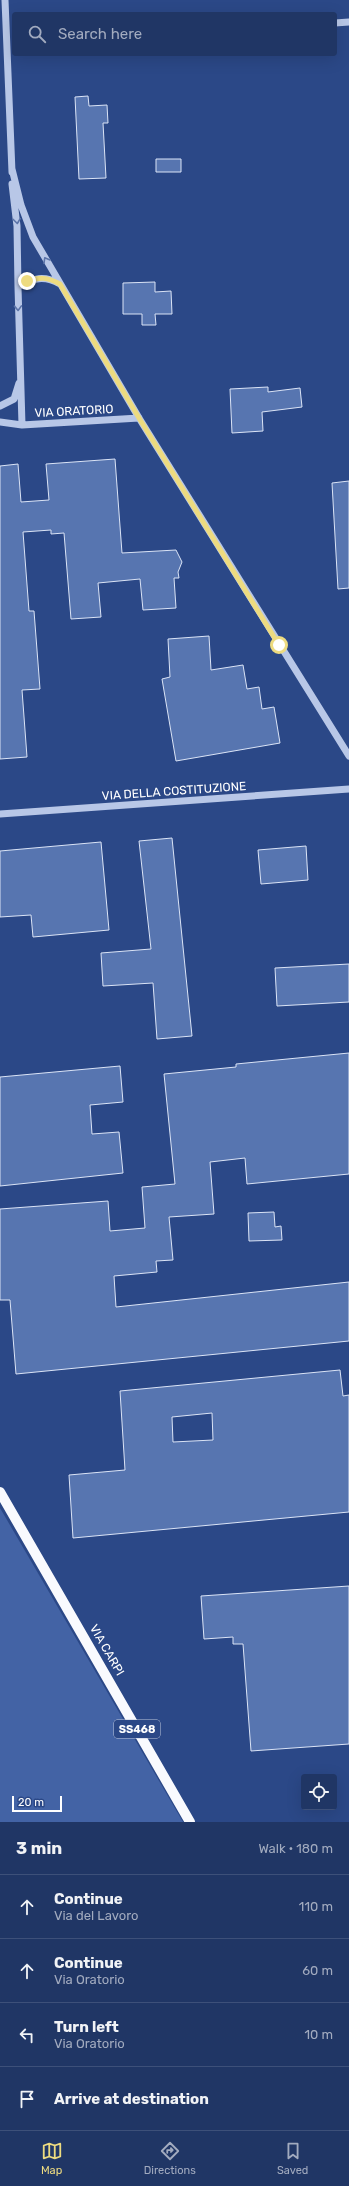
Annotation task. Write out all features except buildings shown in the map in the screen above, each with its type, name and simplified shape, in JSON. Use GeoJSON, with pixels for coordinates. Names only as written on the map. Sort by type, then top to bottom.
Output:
{"type":"FeatureCollection","features":[{"type":"Feature","properties":{"kind":"main road","name":"VIA CARPI"},"geometry":{"type":"LineString","coordinates":[[0,1492],[190,1822]]}},
{"type":"Feature","properties":{"kind":"street","name":"VIA ORATORIO"},"geometry":{"type":"LineString","coordinates":[[5,0],[12,169],[17,226],[22,425]]}},
{"type":"Feature","properties":{"kind":"street"},"geometry":{"type":"LineString","coordinates":[[337,23],[349,22]]}},
{"type":"Feature","properties":{"kind":"street"},"geometry":{"type":"LineString","coordinates":[[6,40],[12,40]]}},
{"type":"Feature","properties":{"kind":"street","name":"VIA ORATORIO"},"geometry":{"type":"LineString","coordinates":[[0,422],[22,425],[139,418],[33,237],[21,205],[12,169]]}},
{"type":"Feature","properties":{"kind":"street"},"geometry":{"type":"LineString","coordinates":[[18,287],[39,277],[50,279],[60,284]]}},
{"type":"Feature","properties":{"kind":"street","name":"VIA ORATORIO"},"geometry":{"type":"LineString","coordinates":[[0,406],[14,399],[21,375]]}},
{"type":"Feature","properties":{"kind":"street"},"geometry":{"type":"LineString","coordinates":[[139,418],[349,756]]}},
{"type":"Feature","properties":{"kind":"street","name":"VIA DELLA COSTITUZIONE"},"geometry":{"type":"LineString","coordinates":[[0,814],[349,789]]}},
{"type":"Feature","properties":{"kind":"shaded area"},"geometry":{"type":"Polygon","coordinates":[[[0,1508],[183,1822],[0,1822],[0,1508]]]}},
{"type":"Feature","properties":{"kind":"route"},"geometry":{"type":"LineString","coordinates":[[27,281],[39,277],[50,279],[60,284],[139,418],[279,645]]}}]}
